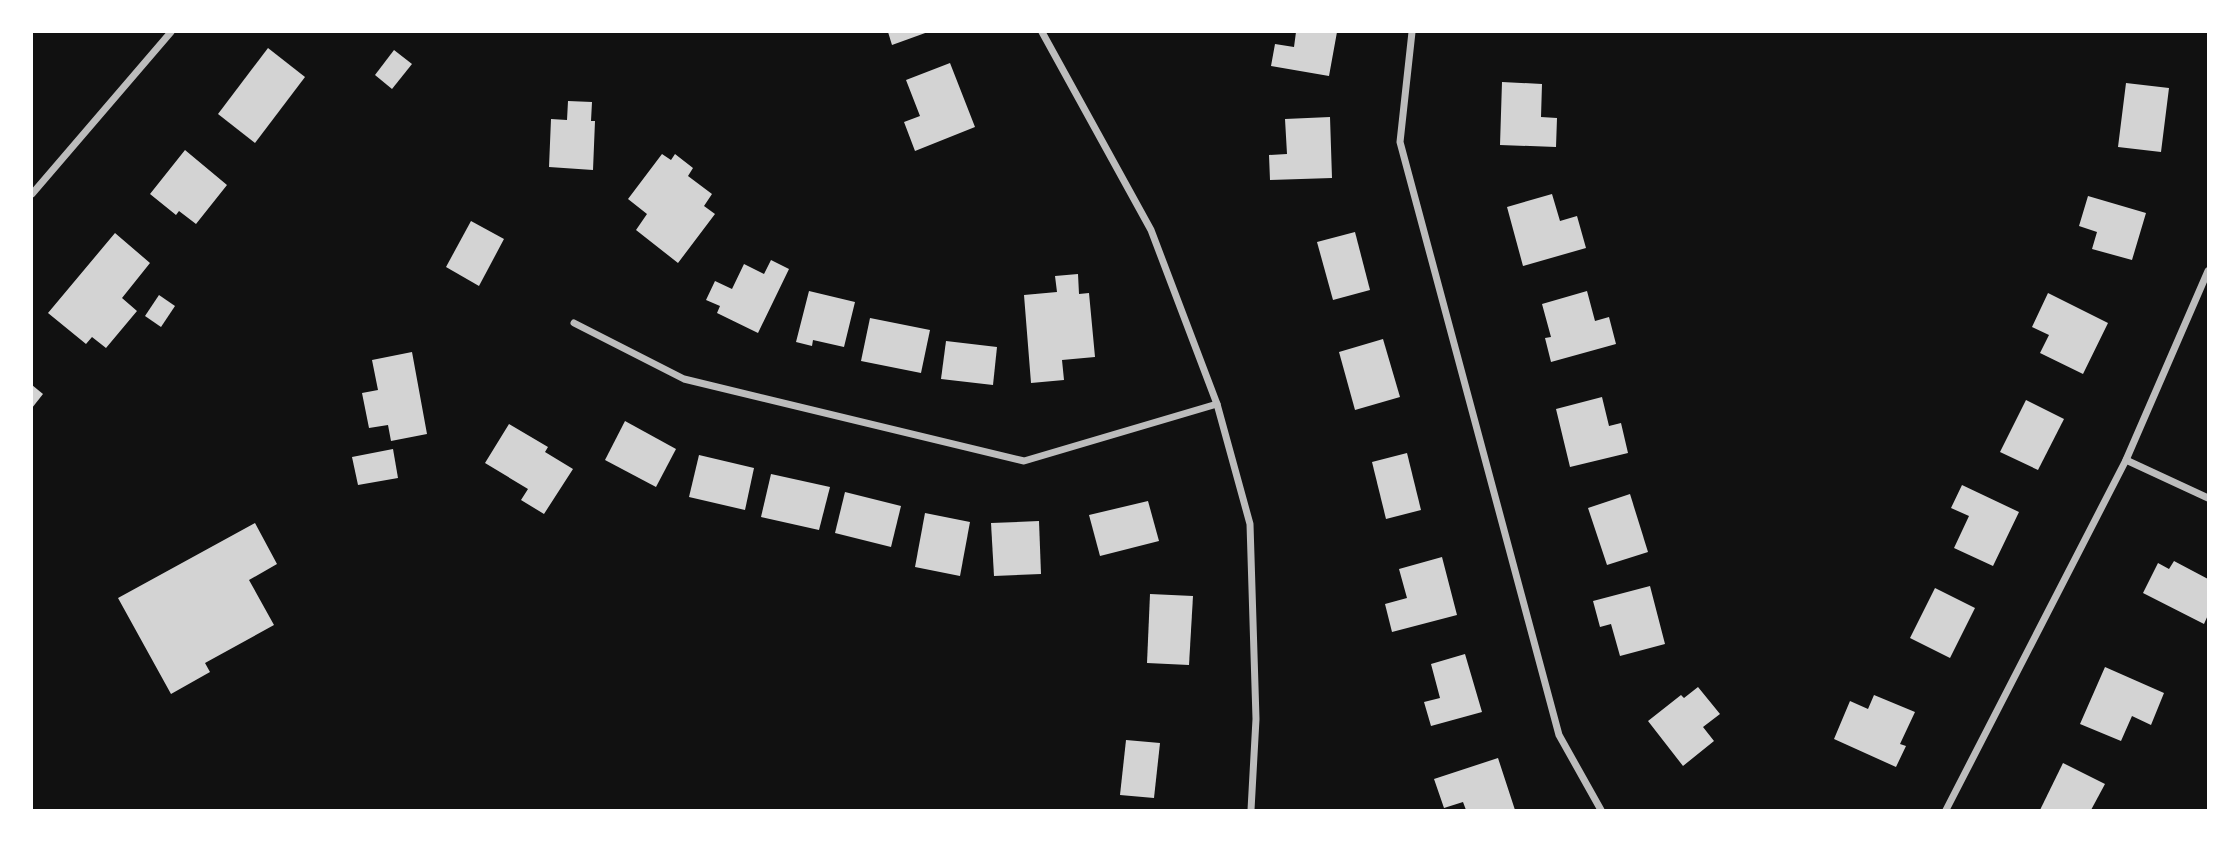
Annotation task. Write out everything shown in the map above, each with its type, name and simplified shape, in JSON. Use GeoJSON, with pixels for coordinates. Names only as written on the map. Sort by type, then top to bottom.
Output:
{"type":"FeatureCollection","features":[{"type":"Feature","properties":{"kind":"street"},"geometry":{"type":"LineString","coordinates":[[32,194],[172,32]]}},
{"type":"Feature","properties":{"kind":"street"},"geometry":{"type":"LineString","coordinates":[[1042,32],[1151,230],[1217,404],[1250,524],[1255,719],[1251,810]]}},
{"type":"Feature","properties":{"kind":"street"},"geometry":{"type":"LineString","coordinates":[[1412,32],[1401,142],[1559,735],[1601,810]]}},
{"type":"Feature","properties":{"kind":"street"},"geometry":{"type":"LineString","coordinates":[[1946,810],[2126,460],[2208,271]]}},
{"type":"Feature","properties":{"kind":"street"},"geometry":{"type":"LineString","coordinates":[[574,323],[684,379],[1024,461],[1217,404]]}},
{"type":"Feature","properties":{"kind":"street"},"geometry":{"type":"LineString","coordinates":[[2126,460],[2208,498]]}},
{"type":"Feature","properties":{"kind":"building"},"geometry":{"type":"Polygon","coordinates":[[[888,32],[928,32],[892,45],[888,32]]]}},
{"type":"Feature","properties":{"kind":"building"},"geometry":{"type":"Polygon","coordinates":[[[1296,32],[1337,32],[1329,76],[1271,66],[1275,44],[1294,47],[1296,32]]]}},
{"type":"Feature","properties":{"kind":"building"},"geometry":{"type":"Polygon","coordinates":[[[268,48],[305,77],[255,143],[218,114],[268,48]]]}},
{"type":"Feature","properties":{"kind":"building"},"geometry":{"type":"Polygon","coordinates":[[[394,50],[412,64],[392,89],[375,75],[394,50]]]}},
{"type":"Feature","properties":{"kind":"building"},"geometry":{"type":"Polygon","coordinates":[[[950,63],[975,127],[915,151],[904,122],[920,116],[906,80],[950,63]]]}},
{"type":"Feature","properties":{"kind":"building"},"geometry":{"type":"Polygon","coordinates":[[[1502,82],[1542,84],[1541,117],[1557,118],[1556,147],[1500,145],[1502,82]]]}},
{"type":"Feature","properties":{"kind":"building"},"geometry":{"type":"Polygon","coordinates":[[[2126,83],[2169,88],[2161,152],[2118,147],[2126,83]]]}},
{"type":"Feature","properties":{"kind":"building"},"geometry":{"type":"Polygon","coordinates":[[[568,101],[592,102],[591,121],[595,121],[593,170],[549,167],[551,119],[567,120],[568,101]]]}},
{"type":"Feature","properties":{"kind":"building"},"geometry":{"type":"Polygon","coordinates":[[[1330,117],[1332,178],[1270,180],[1269,155],[1287,154],[1285,119],[1330,117]]]}},
{"type":"Feature","properties":{"kind":"building"},"geometry":{"type":"Polygon","coordinates":[[[185,150],[227,185],[196,224],[179,211],[176,215],[150,194],[185,150]]]}},
{"type":"Feature","properties":{"kind":"building"},"geometry":{"type":"Polygon","coordinates":[[[662,154],[671,160],[675,154],[693,168],[688,176],[712,194],[704,206],[715,214],[678,263],[636,230],[647,214],[628,199],[662,154]]]}},
{"type":"Feature","properties":{"kind":"building"},"geometry":{"type":"Polygon","coordinates":[[[1552,194],[1560,221],[1577,216],[1586,248],[1523,266],[1507,207],[1552,194]]]}},
{"type":"Feature","properties":{"kind":"building"},"geometry":{"type":"Polygon","coordinates":[[[2088,196],[2146,213],[2132,260],[2092,249],[2097,232],[2079,226],[2088,196]]]}},
{"type":"Feature","properties":{"kind":"building"},"geometry":{"type":"Polygon","coordinates":[[[471,221],[504,239],[479,286],[446,267],[471,221]]]}},
{"type":"Feature","properties":{"kind":"building"},"geometry":{"type":"Polygon","coordinates":[[[1355,232],[1370,290],[1333,300],[1317,242],[1355,232]]]}},
{"type":"Feature","properties":{"kind":"building"},"geometry":{"type":"Polygon","coordinates":[[[115,233],[150,263],[122,298],[137,311],[106,348],[92,337],[86,344],[48,313],[115,233]]]}},
{"type":"Feature","properties":{"kind":"building"},"geometry":{"type":"Polygon","coordinates":[[[771,260],[789,269],[758,333],[717,313],[720,306],[706,300],[715,281],[732,289],[744,264],[764,274],[771,260]]]}},
{"type":"Feature","properties":{"kind":"building"},"geometry":{"type":"Polygon","coordinates":[[[1078,274],[1079,294],[1089,293],[1095,357],[1062,360],[1064,380],[1031,383],[1024,295],[1057,292],[1055,276],[1078,274]]]}},
{"type":"Feature","properties":{"kind":"building"},"geometry":{"type":"Polygon","coordinates":[[[809,291],[855,302],[844,347],[813,340],[812,346],[796,342],[809,291]]]}},
{"type":"Feature","properties":{"kind":"building"},"geometry":{"type":"Polygon","coordinates":[[[1587,291],[1595,321],[1609,317],[1616,344],[1551,362],[1545,338],[1551,337],[1542,304],[1587,291]]]}},
{"type":"Feature","properties":{"kind":"building"},"geometry":{"type":"Polygon","coordinates":[[[2048,293],[2108,323],[2083,374],[2040,353],[2049,335],[2032,327],[2048,293]]]}},
{"type":"Feature","properties":{"kind":"building"},"geometry":{"type":"Polygon","coordinates":[[[159,295],[175,306],[161,327],[145,316],[159,295]]]}},
{"type":"Feature","properties":{"kind":"building"},"geometry":{"type":"Polygon","coordinates":[[[870,318],[930,330],[921,373],[861,361],[870,318]]]}},
{"type":"Feature","properties":{"kind":"building"},"geometry":{"type":"Polygon","coordinates":[[[1383,339],[1400,397],[1355,410],[1339,352],[1383,339]]]}},
{"type":"Feature","properties":{"kind":"building"},"geometry":{"type":"Polygon","coordinates":[[[946,341],[997,347],[993,385],[941,379],[946,341]]]}},
{"type":"Feature","properties":{"kind":"building"},"geometry":{"type":"Polygon","coordinates":[[[412,352],[427,434],[391,441],[388,425],[369,428],[362,393],[378,390],[372,360],[412,352]]]}},
{"type":"Feature","properties":{"kind":"building"},"geometry":{"type":"Polygon","coordinates":[[[32,385],[43,394],[32,408],[32,385]]]}},
{"type":"Feature","properties":{"kind":"building"},"geometry":{"type":"Polygon","coordinates":[[[1602,397],[1609,426],[1621,423],[1628,453],[1570,467],[1556,409],[1602,397]]]}},
{"type":"Feature","properties":{"kind":"building"},"geometry":{"type":"Polygon","coordinates":[[[2026,400],[2064,419],[2038,470],[2000,452],[2026,400]]]}},
{"type":"Feature","properties":{"kind":"building"},"geometry":{"type":"Polygon","coordinates":[[[625,421],[676,449],[656,487],[605,460],[625,421]]]}},
{"type":"Feature","properties":{"kind":"building"},"geometry":{"type":"Polygon","coordinates":[[[509,424],[548,447],[545,452],[573,469],[544,514],[521,500],[528,489],[485,463],[509,424]]]}},
{"type":"Feature","properties":{"kind":"building"},"geometry":{"type":"Polygon","coordinates":[[[393,449],[398,478],[358,485],[352,457],[393,449]]]}},
{"type":"Feature","properties":{"kind":"building"},"geometry":{"type":"Polygon","coordinates":[[[1407,453],[1421,510],[1386,519],[1372,462],[1407,453]]]}},
{"type":"Feature","properties":{"kind":"building"},"geometry":{"type":"Polygon","coordinates":[[[699,455],[754,468],[745,510],[689,497],[699,455]]]}},
{"type":"Feature","properties":{"kind":"building"},"geometry":{"type":"Polygon","coordinates":[[[771,474],[830,487],[819,530],[761,517],[771,474]]]}},
{"type":"Feature","properties":{"kind":"building"},"geometry":{"type":"Polygon","coordinates":[[[1962,485],[2019,512],[1993,566],[1954,548],[1969,516],[1951,508],[1962,485]]]}},
{"type":"Feature","properties":{"kind":"building"},"geometry":{"type":"Polygon","coordinates":[[[845,492],[901,506],[891,547],[835,533],[845,492]]]}},
{"type":"Feature","properties":{"kind":"building"},"geometry":{"type":"Polygon","coordinates":[[[1630,494],[1648,552],[1607,565],[1588,508],[1630,494]]]}},
{"type":"Feature","properties":{"kind":"building"},"geometry":{"type":"Polygon","coordinates":[[[1148,501],[1159,541],[1100,556],[1089,515],[1148,501]]]}},
{"type":"Feature","properties":{"kind":"building"},"geometry":{"type":"Polygon","coordinates":[[[925,513],[970,522],[960,576],[915,567],[925,513]]]}},
{"type":"Feature","properties":{"kind":"building"},"geometry":{"type":"Polygon","coordinates":[[[1039,521],[1041,574],[994,576],[991,523],[1039,521]]]}},
{"type":"Feature","properties":{"kind":"building"},"geometry":{"type":"Polygon","coordinates":[[[255,523],[277,564],[249,580],[274,625],[205,663],[210,672],[171,694],[118,598],[255,523]]]}},
{"type":"Feature","properties":{"kind":"building"},"geometry":{"type":"Polygon","coordinates":[[[1442,557],[1457,615],[1392,632],[1385,604],[1407,598],[1399,569],[1442,557]]]}},
{"type":"Feature","properties":{"kind":"building"},"geometry":{"type":"Polygon","coordinates":[[[2174,561],[2208,579],[2208,615],[2204,624],[2143,593],[2158,563],[2169,569],[2174,561]]]}},
{"type":"Feature","properties":{"kind":"building"},"geometry":{"type":"Polygon","coordinates":[[[1650,586],[1665,644],[1620,656],[1611,624],[1600,627],[1593,601],[1650,586]]]}},
{"type":"Feature","properties":{"kind":"building"},"geometry":{"type":"Polygon","coordinates":[[[1935,588],[1975,608],[1950,658],[1910,638],[1935,588]]]}},
{"type":"Feature","properties":{"kind":"building"},"geometry":{"type":"Polygon","coordinates":[[[1150,594],[1193,596],[1189,665],[1147,663],[1150,594]]]}},
{"type":"Feature","properties":{"kind":"building"},"geometry":{"type":"Polygon","coordinates":[[[1465,654],[1482,712],[1431,726],[1424,702],[1440,698],[1431,664],[1465,654]]]}},
{"type":"Feature","properties":{"kind":"building"},"geometry":{"type":"Polygon","coordinates":[[[2105,667],[2164,693],[2151,725],[2132,716],[2121,741],[2080,724],[2105,667]]]}},
{"type":"Feature","properties":{"kind":"building"},"geometry":{"type":"Polygon","coordinates":[[[1698,687],[1720,714],[1703,727],[1714,741],[1683,766],[1648,721],[1681,695],[1684,698],[1698,687]]]}},
{"type":"Feature","properties":{"kind":"building"},"geometry":{"type":"Polygon","coordinates":[[[1874,695],[1915,712],[1900,744],[1906,746],[1896,767],[1834,739],[1850,701],[1868,709],[1874,695]]]}},
{"type":"Feature","properties":{"kind":"building"},"geometry":{"type":"Polygon","coordinates":[[[1126,740],[1160,743],[1154,798],[1120,795],[1126,740]]]}},
{"type":"Feature","properties":{"kind":"building"},"geometry":{"type":"Polygon","coordinates":[[[1498,758],[1515,810],[1466,810],[1463,802],[1444,808],[1434,779],[1498,758]]]}},
{"type":"Feature","properties":{"kind":"building"},"geometry":{"type":"Polygon","coordinates":[[[2063,763],[2105,784],[2091,810],[2040,810],[2063,763]]]}}]}
